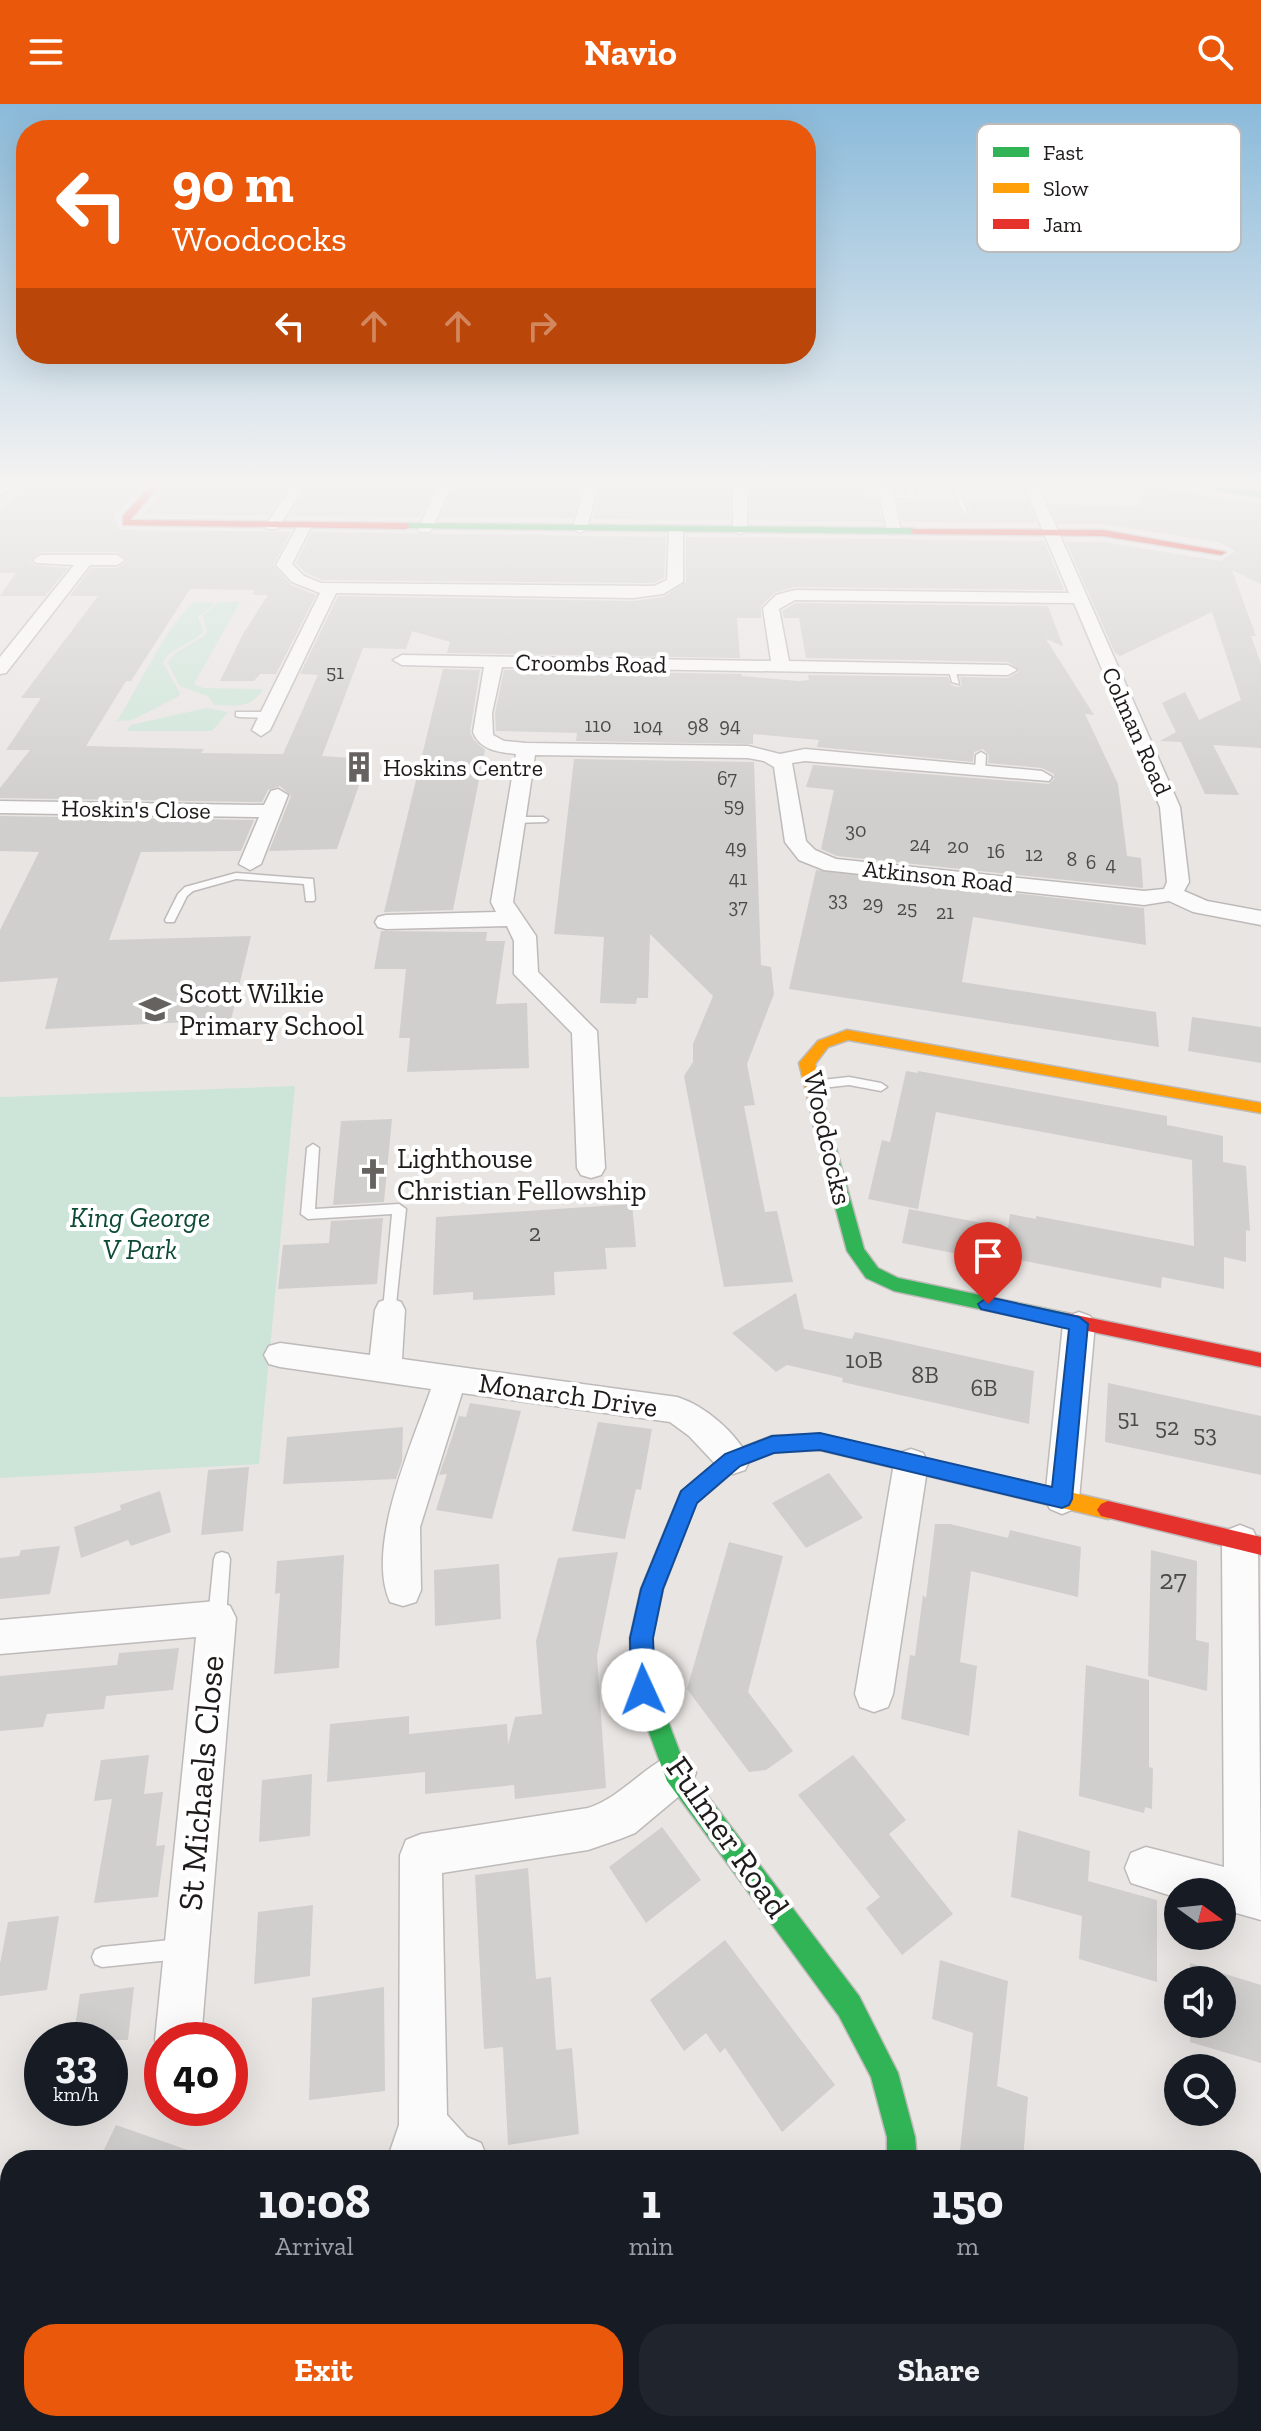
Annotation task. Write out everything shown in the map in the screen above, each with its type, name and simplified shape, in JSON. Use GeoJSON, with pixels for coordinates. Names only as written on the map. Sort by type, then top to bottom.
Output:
{"type":"FeatureCollection","features":[{"type":"Feature","properties":{"kind":"street"},"geometry":{"type":"LineString","coordinates":[[0,669],[63,590]]}},
{"type":"Feature","properties":{"kind":"street"},"geometry":{"type":"LineString","coordinates":[[264,722],[329,590],[660,590]]}},
{"type":"Feature","properties":{"kind":"street","name":"Colman Road"},"geometry":{"type":"LineString","coordinates":[[1075,590],[1170,807],[1178,882],[1172,894]]}},
{"type":"Feature","properties":{"kind":"street"},"geometry":{"type":"LineString","coordinates":[[781,666],[771,608],[782,598],[795,595],[1079,598]]}},
{"type":"Feature","properties":{"kind":"street","name":"Croombs Road"},"geometry":{"type":"LineString","coordinates":[[402,660],[781,666],[954,675],[1008,670]]}},
{"type":"Feature","properties":{"kind":"street"},"geometry":{"type":"LineString","coordinates":[[494,662],[481,733],[498,746],[748,752],[779,760],[805,755],[980,763],[1042,777]]}},
{"type":"Feature","properties":{"kind":"street"},"geometry":{"type":"LineString","coordinates":[[526,749],[502,902],[526,943],[523,962],[526,974],[584,1031],[591,1168]]}},
{"type":"Feature","properties":{"kind":"street","name":"Atkinson Road"},"geometry":{"type":"LineString","coordinates":[[779,760],[783,764],[796,842],[807,855],[832,865],[1144,898],[1172,894]]}},
{"type":"Feature","properties":{"kind":"street","name":"Hoskin's Close"},"geometry":{"type":"LineString","coordinates":[[0,807],[276,802],[248,870]]}},
{"type":"Feature","properties":{"kind":"street"},"geometry":{"type":"LineString","coordinates":[[1172,894],[1201,907],[1261,918]]}},
{"type":"Feature","properties":{"kind":"street"},"geometry":{"type":"LineString","coordinates":[[386,922],[509,918]]}},
{"type":"Feature","properties":{"kind":"street","name":"Woodcocks"},"geometry":{"type":"LineString","coordinates":[[1261,1108],[847,1035],[833,1038],[811,1053],[807,1063],[828,1155],[856,1251],[872,1273],[894,1284],[1261,1360]]}},
{"type":"Feature","properties":{"kind":"street"},"geometry":{"type":"LineString","coordinates":[[385,1369],[390,1310]]}},
{"type":"Feature","properties":{"kind":"street"},"geometry":{"type":"LineString","coordinates":[[1062,1499],[1079,1324]]}},
{"type":"Feature","properties":{"kind":"street","name":"Monarch Drive"},"geometry":{"type":"LineString","coordinates":[[280,1355],[677,1410],[701,1426],[733,1460]]}},
{"type":"Feature","properties":{"kind":"street"},"geometry":{"type":"LineString","coordinates":[[403,1590],[402,1527],[450,1379]]}},
{"type":"Feature","properties":{"kind":"street","name":"Fulmer Road"},"geometry":{"type":"LineString","coordinates":[[902,2150],[884,2073],[849,2006],[676,1773],[643,1690],[641,1638],[652,1589],[688,1498],[733,1460],[772,1444],[820,1442],[1250,1544]]}},
{"type":"Feature","properties":{"kind":"street"},"geometry":{"type":"LineString","coordinates":[[874,1694],[911,1463]]}},
{"type":"Feature","properties":{"kind":"street"},"geometry":{"type":"LineString","coordinates":[[1146,1868],[1254,1896],[1250,1544]]}},
{"type":"Feature","properties":{"kind":"street","name":"St Michaels Close"},"geometry":{"type":"LineString","coordinates":[[0,1637],[217,1618],[179,2022]]}},
{"type":"Feature","properties":{"kind":"street"},"geometry":{"type":"LineString","coordinates":[[437,2150],[417,2143],[421,1855],[588,1829],[620,1818],[676,1773]]}},
{"type":"Feature","properties":{"kind":"lane"},"geometry":{"type":"LineString","coordinates":[[239,714],[264,722]]}},
{"type":"Feature","properties":{"kind":"lane"},"geometry":{"type":"LineString","coordinates":[[514,820],[543,820]]}},
{"type":"Feature","properties":{"kind":"lane"},"geometry":{"type":"LineString","coordinates":[[170,920],[183,894],[189,889],[248,870],[309,881],[310,899]]}},
{"type":"Feature","properties":{"kind":"lane"},"geometry":{"type":"LineString","coordinates":[[812,1085],[849,1081],[881,1087]]}},
{"type":"Feature","properties":{"kind":"lane"},"geometry":{"type":"LineString","coordinates":[[313,1148],[308,1214],[399,1209],[390,1310]]}},
{"type":"Feature","properties":{"kind":"lane","name":"St Michaels Close"},"geometry":{"type":"LineString","coordinates":[[217,1618],[222,1559]]}},
{"type":"Feature","properties":{"kind":"lane","name":"St Michaels Close"},"geometry":{"type":"LineString","coordinates":[[102,1957],[185,1949]]}},
{"type":"Feature","properties":{"kind":"green space"},"geometry":{"type":"Polygon","coordinates":[[[196,602],[215,603],[198,617],[203,632],[171,653],[163,663],[179,696],[132,720],[117,721],[166,637],[196,602]]]}},
{"type":"Feature","properties":{"kind":"green space"},"geometry":{"type":"Polygon","coordinates":[[[219,602],[240,602],[194,684],[203,688],[263,689],[253,700],[242,705],[214,705],[208,696],[180,686],[167,662],[177,652],[204,636],[207,632],[203,615],[219,602]]]}},
{"type":"Feature","properties":{"kind":"green space"},"geometry":{"type":"Polygon","coordinates":[[[206,708],[228,712],[212,731],[127,731],[131,725],[206,708]]]}},
{"type":"Feature","properties":{"kind":"green space","name":"King George V Park"},"geometry":{"type":"Polygon","coordinates":[[[295,1086],[259,1464],[0,1478],[0,1097],[295,1086]]]}},
{"type":"Feature","properties":{"kind":"building"},"geometry":{"type":"Polygon","coordinates":[[[4,590],[50,590],[45,596],[0,596],[4,590]]]}},
{"type":"Feature","properties":{"kind":"building"},"geometry":{"type":"Polygon","coordinates":[[[75,590],[190,590],[131,681],[126,681],[86,746],[283,754],[318,675],[300,674],[338,596],[633,601],[663,597],[674,590],[785,590],[774,593],[761,606],[761,618],[737,618],[740,658],[447,653],[450,642],[412,631],[406,649],[363,648],[322,756],[368,759],[337,849],[269,851],[291,796],[280,786],[268,790],[262,802],[0,798],[0,788],[30,750],[6,750],[41,698],[21,698],[98,596],[70,596],[75,590]]]}},
{"type":"Feature","properties":{"kind":"building"},"geometry":{"type":"Polygon","coordinates":[[[229,590],[302,590],[316,595],[276,674],[260,674],[254,681],[220,681],[243,634],[268,595],[253,595],[255,590],[229,590]]]}},
{"type":"Feature","properties":{"kind":"building"},"geometry":{"type":"Polygon","coordinates":[[[1087,590],[1239,590],[1256,636],[1251,636],[1261,664],[1261,748],[1213,745],[1239,795],[1205,794],[1181,742],[1160,741],[1176,732],[1162,703],[1185,692],[1199,720],[1241,700],[1212,612],[1120,656],[1115,653],[1087,590]]]}},
{"type":"Feature","properties":{"kind":"building"},"geometry":{"type":"Polygon","coordinates":[[[796,603],[1048,606],[1063,646],[1046,639],[1094,715],[1085,714],[1118,784],[1127,856],[1141,858],[1143,888],[837,856],[821,849],[834,790],[806,787],[813,765],[1049,784],[1054,779],[1054,774],[1042,768],[988,763],[989,755],[983,749],[974,752],[973,762],[817,747],[819,740],[753,734],[753,744],[576,741],[577,733],[496,731],[495,713],[504,670],[741,674],[798,681],[809,680],[808,675],[948,677],[951,685],[958,687],[962,685],[960,677],[1008,678],[1020,671],[1008,662],[806,658],[799,618],[784,618],[782,611],[796,603]]]}},
{"type":"Feature","properties":{"kind":"building"},"geometry":{"type":"Polygon","coordinates":[[[443,669],[480,670],[470,732],[485,750],[453,910],[384,912],[443,669]]]}},
{"type":"Feature","properties":{"kind":"building"},"geometry":{"type":"Polygon","coordinates":[[[574,759],[754,762],[761,965],[771,967],[774,994],[747,1064],[755,1105],[744,1106],[765,1212],[777,1211],[793,1282],[724,1287],[684,1076],[693,1062],[693,1044],[713,996],[650,934],[648,998],[637,998],[636,1004],[600,1003],[604,937],[554,934],[574,759]]]}},
{"type":"Feature","properties":{"kind":"building"},"geometry":{"type":"Polygon","coordinates":[[[0,816],[254,820],[241,851],[141,852],[109,940],[251,936],[231,1020],[45,1029],[58,978],[0,982],[0,930],[39,852],[0,851],[0,816]]]}},
{"type":"Feature","properties":{"kind":"building"},"geometry":{"type":"Polygon","coordinates":[[[816,870],[1144,908],[1146,945],[973,917],[962,982],[1156,1012],[1159,1047],[789,989],[816,870]]]}},
{"type":"Feature","properties":{"kind":"building"},"geometry":{"type":"Polygon","coordinates":[[[381,931],[487,932],[486,941],[505,941],[496,1004],[527,1003],[529,1068],[407,1072],[410,1038],[399,1038],[406,969],[374,969],[381,931]]]}},
{"type":"Feature","properties":{"kind":"building"},"geometry":{"type":"Polygon","coordinates":[[[1192,1017],[1261,1027],[1261,1063],[1188,1051],[1192,1017]]]}},
{"type":"Feature","properties":{"kind":"building"},"geometry":{"type":"Polygon","coordinates":[[[906,1071],[1167,1116],[1167,1125],[1223,1136],[1223,1162],[1246,1166],[1250,1231],[1246,1230],[1246,1262],[1224,1257],[1224,1289],[1162,1277],[1161,1288],[999,1256],[999,1262],[902,1243],[909,1209],[1008,1228],[1010,1214],[1036,1219],[1036,1216],[1194,1246],[1192,1160],[936,1112],[918,1209],[868,1199],[882,1140],[890,1142],[906,1071]]]}},
{"type":"Feature","properties":{"kind":"building","name":"Lighthouse Christian Fellowship"},"geometry":{"type":"Polygon","coordinates":[[[392,1119],[384,1202],[333,1205],[341,1121],[392,1119]]]}},
{"type":"Feature","properties":{"kind":"building"},"geometry":{"type":"Polygon","coordinates":[[[632,1204],[636,1247],[605,1248],[607,1269],[554,1272],[555,1295],[473,1300],[473,1292],[433,1295],[436,1217],[632,1204]]]}},
{"type":"Feature","properties":{"kind":"building"},"geometry":{"type":"Polygon","coordinates":[[[383,1218],[377,1284],[278,1289],[283,1245],[329,1243],[331,1221],[383,1218]]]}},
{"type":"Feature","properties":{"kind":"building"},"geometry":{"type":"Polygon","coordinates":[[[796,1293],[804,1329],[852,1339],[855,1332],[1034,1371],[1029,1424],[842,1382],[843,1378],[787,1365],[776,1372],[732,1333],[796,1293]]]}},
{"type":"Feature","properties":{"kind":"building"},"geometry":{"type":"Polygon","coordinates":[[[1108,1383],[1261,1416],[1261,1475],[1105,1442],[1108,1383]]]}},
{"type":"Feature","properties":{"kind":"building"},"geometry":{"type":"Polygon","coordinates":[[[470,1403],[521,1411],[492,1519],[436,1510],[447,1474],[439,1475],[459,1416],[466,1417],[470,1403]]]}},
{"type":"Feature","properties":{"kind":"building"},"geometry":{"type":"Polygon","coordinates":[[[598,1422],[652,1429],[641,1490],[636,1489],[625,1539],[572,1531],[598,1422]]]}},
{"type":"Feature","properties":{"kind":"building"},"geometry":{"type":"Polygon","coordinates":[[[403,1427],[402,1461],[396,1479],[283,1484],[287,1437],[403,1427]]]}},
{"type":"Feature","properties":{"kind":"building"},"geometry":{"type":"Polygon","coordinates":[[[249,1467],[243,1531],[201,1535],[208,1470],[249,1467]]]}},
{"type":"Feature","properties":{"kind":"building"},"geometry":{"type":"Polygon","coordinates":[[[829,1473],[863,1518],[806,1548],[772,1503],[829,1473]]]}},
{"type":"Feature","properties":{"kind":"building"},"geometry":{"type":"Polygon","coordinates":[[[160,1491],[171,1532],[131,1546],[128,1540],[81,1558],[74,1527],[121,1510],[120,1505],[160,1491]]]}},
{"type":"Feature","properties":{"kind":"building"},"geometry":{"type":"Polygon","coordinates":[[[935,1524],[950,1524],[1008,1538],[1010,1530],[1081,1547],[1078,1597],[971,1571],[960,1662],[977,1666],[969,1736],[901,1719],[910,1655],[915,1656],[923,1595],[926,1598],[935,1524]]]}},
{"type":"Feature","properties":{"kind":"building"},"geometry":{"type":"Polygon","coordinates":[[[729,1542],[783,1556],[748,1692],[793,1751],[766,1770],[749,1772],[687,1689],[729,1542]]]}},
{"type":"Feature","properties":{"kind":"building"},"geometry":{"type":"Polygon","coordinates":[[[60,1546],[50,1594],[0,1599],[0,1558],[19,1556],[21,1550],[60,1546]]]}},
{"type":"Feature","properties":{"kind":"building"},"geometry":{"type":"Polygon","coordinates":[[[1151,1550],[1197,1561],[1196,1640],[1209,1643],[1207,1691],[1148,1676],[1151,1550]]]}},
{"type":"Feature","properties":{"kind":"building"},"geometry":{"type":"Polygon","coordinates":[[[618,1552],[597,1656],[606,1788],[515,1799],[514,1785],[425,1794],[425,1772],[327,1782],[330,1724],[409,1716],[409,1734],[507,1724],[508,1745],[515,1717],[542,1714],[536,1641],[558,1558],[618,1552]]]}},
{"type":"Feature","properties":{"kind":"building"},"geometry":{"type":"Polygon","coordinates":[[[344,1555],[339,1668],[274,1674],[280,1593],[275,1594],[277,1561],[344,1555]]]}},
{"type":"Feature","properties":{"kind":"building"},"geometry":{"type":"Polygon","coordinates":[[[499,1564],[501,1619],[435,1626],[434,1570],[499,1564]]]}},
{"type":"Feature","properties":{"kind":"building"},"geometry":{"type":"Polygon","coordinates":[[[179,1648],[173,1690],[106,1696],[104,1709],[47,1714],[43,1727],[0,1731],[0,1676],[117,1665],[119,1653],[179,1648]]]}},
{"type":"Feature","properties":{"kind":"building"},"geometry":{"type":"Polygon","coordinates":[[[1086,1665],[1149,1680],[1152,1809],[1145,1807],[1144,1813],[1079,1796],[1086,1665]]]}},
{"type":"Feature","properties":{"kind":"building"},"geometry":{"type":"Polygon","coordinates":[[[149,1755],[144,1794],[163,1792],[156,1846],[165,1845],[158,1897],[94,1903],[112,1799],[94,1801],[101,1760],[149,1755]]]}},
{"type":"Feature","properties":{"kind":"building"},"geometry":{"type":"Polygon","coordinates":[[[853,1755],[906,1820],[889,1834],[953,1914],[902,1955],[866,1908],[880,1897],[798,1795],[853,1755]]]}},
{"type":"Feature","properties":{"kind":"building"},"geometry":{"type":"Polygon","coordinates":[[[312,1774],[310,1836],[259,1842],[262,1780],[312,1774]]]}},
{"type":"Feature","properties":{"kind":"building"},"geometry":{"type":"Polygon","coordinates":[[[662,1827],[701,1880],[646,1923],[609,1867],[662,1827]]]}},
{"type":"Feature","properties":{"kind":"building"},"geometry":{"type":"Polygon","coordinates":[[[1018,1830],[1090,1851],[1088,1881],[1157,1900],[1157,1982],[1079,1959],[1082,1916],[1011,1897],[1018,1830]]]}},
{"type":"Feature","properties":{"kind":"building"},"geometry":{"type":"Polygon","coordinates":[[[528,1868],[536,1979],[551,1977],[556,2050],[572,2048],[579,2134],[508,2145],[503,2047],[484,2049],[475,1875],[528,1868]]]}},
{"type":"Feature","properties":{"kind":"building"},"geometry":{"type":"Polygon","coordinates":[[[313,1905],[310,1976],[254,1984],[258,1912],[313,1905]]]}},
{"type":"Feature","properties":{"kind":"building"},"geometry":{"type":"Polygon","coordinates":[[[59,1916],[47,1990],[0,1996],[0,1964],[8,1922],[59,1916]]]}},
{"type":"Feature","properties":{"kind":"building"},"geometry":{"type":"Polygon","coordinates":[[[725,1940],[835,2085],[782,2132],[725,2048],[720,2053],[706,2033],[684,2051],[650,2000],[725,1940]]]}},
{"type":"Feature","properties":{"kind":"building"},"geometry":{"type":"Polygon","coordinates":[[[940,1960],[1008,1981],[997,2086],[1028,2097],[1024,2150],[960,2150],[973,2033],[932,2019],[940,1960]]]}},
{"type":"Feature","properties":{"kind":"building"},"geometry":{"type":"Polygon","coordinates":[[[1236,1977],[1261,1985],[1261,2063],[1190,2042],[1190,2038],[1236,2038],[1236,1977]]]}},
{"type":"Feature","properties":{"kind":"building"},"geometry":{"type":"Polygon","coordinates":[[[134,1987],[128,2040],[128,2022],[76,2022],[80,1994],[134,1987]]]}},
{"type":"Feature","properties":{"kind":"building"},"geometry":{"type":"Polygon","coordinates":[[[384,1987],[385,2091],[309,2100],[312,1998],[384,1987]]]}},
{"type":"Feature","properties":{"kind":"building"},"geometry":{"type":"Polygon","coordinates":[[[116,2126],[119,2126],[188,2150],[104,2150],[116,2126]]]}},
{"type":"Feature","properties":{"kind":"traffic: fast"},"geometry":{"type":"LineString","coordinates":[[819,1116],[856,1251],[872,1273],[894,1284],[1066,1320]]}},
{"type":"Feature","properties":{"kind":"traffic: fast"},"geometry":{"type":"LineString","coordinates":[[643,1684],[676,1773],[849,2006],[884,2073],[902,2150]]}},
{"type":"Feature","properties":{"kind":"traffic: slow"},"geometry":{"type":"LineString","coordinates":[[819,1116],[807,1063],[823,1044],[847,1035],[1261,1108]]}},
{"type":"Feature","properties":{"kind":"traffic: slow"},"geometry":{"type":"LineString","coordinates":[[643,1684],[641,1638],[652,1589],[688,1498],[733,1460],[772,1444],[820,1442],[1108,1510]]}},
{"type":"Feature","properties":{"kind":"traffic: jam"},"geometry":{"type":"LineString","coordinates":[[1066,1320],[1261,1360]]}},
{"type":"Feature","properties":{"kind":"traffic: jam"},"geometry":{"type":"LineString","coordinates":[[1108,1510],[1261,1546]]}},
{"type":"Feature","properties":{"kind":"place","name":"Hoskins Centre"},"geometry":{"type":"Point","coordinates":[359,767]}},
{"type":"Feature","properties":{"kind":"place","name":"Scott Wilkie Primary School"},"geometry":{"type":"Point","coordinates":[155,1009]}},
{"type":"Feature","properties":{"kind":"place","name":"Lighthouse Christian Fellowship"},"geometry":{"type":"Point","coordinates":[373,1174]}},
{"type":"Feature","properties":{"kind":"route"},"geometry":{"type":"LineString","coordinates":[[643,1690],[641,1638],[652,1589],[688,1498],[733,1460],[772,1444],[820,1442],[1062,1499],[1079,1324],[988,1304]]}}]}
